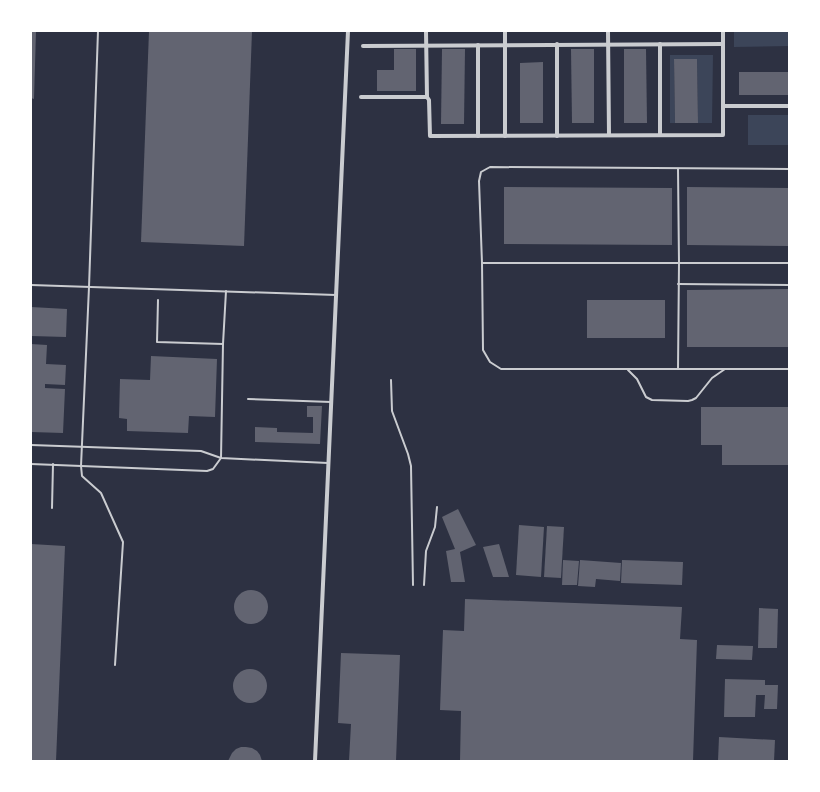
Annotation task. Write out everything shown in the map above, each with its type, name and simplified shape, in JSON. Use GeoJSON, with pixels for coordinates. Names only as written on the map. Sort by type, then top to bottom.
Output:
{"type":"FeatureCollection","features":[{"type":"Feature","properties":{"kind":"street"},"geometry":{"type":"LineString","coordinates":[[315,761],[348,31]]}},
{"type":"Feature","properties":{"kind":"street"},"geometry":{"type":"LineString","coordinates":[[426,31],[427,97],[429,100],[430,136],[723,135],[723,31]]}},
{"type":"Feature","properties":{"kind":"street"},"geometry":{"type":"LineString","coordinates":[[505,31],[506,136]]}},
{"type":"Feature","properties":{"kind":"street"},"geometry":{"type":"LineString","coordinates":[[608,31],[609,135]]}},
{"type":"Feature","properties":{"kind":"street"},"geometry":{"type":"LineString","coordinates":[[556,44],[557,136]]}},
{"type":"Feature","properties":{"kind":"street"},"geometry":{"type":"LineString","coordinates":[[660,44],[660,135]]}},
{"type":"Feature","properties":{"kind":"street"},"geometry":{"type":"LineString","coordinates":[[363,46],[723,44]]}},
{"type":"Feature","properties":{"kind":"street"},"geometry":{"type":"LineString","coordinates":[[478,45],[478,136]]}},
{"type":"Feature","properties":{"kind":"street"},"geometry":{"type":"LineString","coordinates":[[361,97],[427,97]]}},
{"type":"Feature","properties":{"kind":"street"},"geometry":{"type":"LineString","coordinates":[[723,106],[789,106]]}},
{"type":"Feature","properties":{"kind":"lane"},"geometry":{"type":"LineString","coordinates":[[98,31],[81,466],[82,476],[101,493],[123,542],[115,665]]}},
{"type":"Feature","properties":{"kind":"lane"},"geometry":{"type":"LineString","coordinates":[[789,170],[490,167],[481,172],[479,182],[483,350],[490,362],[501,369],[789,369]]}},
{"type":"Feature","properties":{"kind":"lane"},"geometry":{"type":"LineString","coordinates":[[678,169],[678,369]]}},
{"type":"Feature","properties":{"kind":"lane"},"geometry":{"type":"LineString","coordinates":[[482,263],[789,263]]}},
{"type":"Feature","properties":{"kind":"lane"},"geometry":{"type":"LineString","coordinates":[[678,284],[789,285]]}},
{"type":"Feature","properties":{"kind":"lane"},"geometry":{"type":"LineString","coordinates":[[31,285],[336,295]]}},
{"type":"Feature","properties":{"kind":"lane"},"geometry":{"type":"LineString","coordinates":[[31,464],[207,471],[213,468],[221,458],[223,344],[226,291]]}},
{"type":"Feature","properties":{"kind":"lane"},"geometry":{"type":"LineString","coordinates":[[158,300],[157,342],[223,344]]}},
{"type":"Feature","properties":{"kind":"lane"},"geometry":{"type":"LineString","coordinates":[[627,369],[635,376],[646,397],[662,400],[688,401],[696,398],[712,378],[725,369]]}},
{"type":"Feature","properties":{"kind":"lane"},"geometry":{"type":"LineString","coordinates":[[391,380],[392,411],[411,466],[413,585]]}},
{"type":"Feature","properties":{"kind":"lane"},"geometry":{"type":"LineString","coordinates":[[248,399],[331,402]]}},
{"type":"Feature","properties":{"kind":"lane"},"geometry":{"type":"LineString","coordinates":[[31,445],[201,451],[221,458],[328,463]]}},
{"type":"Feature","properties":{"kind":"lane"},"geometry":{"type":"LineString","coordinates":[[52,508],[53,464]]}},
{"type":"Feature","properties":{"kind":"lane"},"geometry":{"type":"LineString","coordinates":[[424,585],[426,551],[435,528],[437,507]]}},
{"type":"Feature","properties":{"kind":"shaded area"},"geometry":{"type":"Polygon","coordinates":[[[734,31],[789,31],[789,46],[734,47],[734,31]]]}},
{"type":"Feature","properties":{"kind":"shaded area"},"geometry":{"type":"Polygon","coordinates":[[[670,55],[713,55],[712,123],[698,123],[697,59],[674,59],[675,123],[670,123],[670,55]]]}},
{"type":"Feature","properties":{"kind":"shaded area"},"geometry":{"type":"Polygon","coordinates":[[[748,115],[789,115],[789,145],[748,145],[748,115]]]}},
{"type":"Feature","properties":{"kind":"building"},"geometry":{"type":"Polygon","coordinates":[[[31,31],[36,31],[34,99],[31,98],[31,31]]]}},
{"type":"Feature","properties":{"kind":"building"},"geometry":{"type":"Polygon","coordinates":[[[149,31],[252,31],[244,246],[141,242],[149,31]]]}},
{"type":"Feature","properties":{"kind":"building"},"geometry":{"type":"Polygon","coordinates":[[[394,49],[416,49],[416,91],[377,91],[377,70],[394,70],[394,49]]]}},
{"type":"Feature","properties":{"kind":"building"},"geometry":{"type":"Polygon","coordinates":[[[442,49],[465,49],[464,124],[441,124],[442,49]]]}},
{"type":"Feature","properties":{"kind":"building"},"geometry":{"type":"Polygon","coordinates":[[[571,49],[594,49],[594,123],[572,123],[571,49]]]}},
{"type":"Feature","properties":{"kind":"building"},"geometry":{"type":"Polygon","coordinates":[[[624,49],[646,49],[647,123],[624,123],[624,49]]]}},
{"type":"Feature","properties":{"kind":"building"},"geometry":{"type":"Polygon","coordinates":[[[674,59],[697,59],[698,123],[675,123],[674,59]]]}},
{"type":"Feature","properties":{"kind":"building"},"geometry":{"type":"Polygon","coordinates":[[[543,62],[543,123],[520,123],[520,63],[543,62]]]}},
{"type":"Feature","properties":{"kind":"building"},"geometry":{"type":"Polygon","coordinates":[[[739,72],[789,72],[789,95],[739,95],[739,72]]]}},
{"type":"Feature","properties":{"kind":"building"},"geometry":{"type":"Polygon","coordinates":[[[504,187],[672,188],[672,245],[504,244],[504,187]]]}},
{"type":"Feature","properties":{"kind":"building"},"geometry":{"type":"Polygon","coordinates":[[[687,187],[789,188],[789,246],[687,245],[687,187]]]}},
{"type":"Feature","properties":{"kind":"building"},"geometry":{"type":"Polygon","coordinates":[[[789,289],[789,347],[687,347],[687,290],[789,289]]]}},
{"type":"Feature","properties":{"kind":"building"},"geometry":{"type":"Polygon","coordinates":[[[587,300],[665,300],[665,338],[587,338],[587,300]]]}},
{"type":"Feature","properties":{"kind":"building"},"geometry":{"type":"Polygon","coordinates":[[[31,307],[67,309],[66,337],[31,336],[31,307]]]}},
{"type":"Feature","properties":{"kind":"building"},"geometry":{"type":"Polygon","coordinates":[[[31,344],[47,345],[46,364],[66,365],[65,385],[45,384],[45,388],[65,389],[63,433],[31,432],[31,344]]]}},
{"type":"Feature","properties":{"kind":"building"},"geometry":{"type":"Polygon","coordinates":[[[151,356],[217,359],[215,417],[189,416],[188,433],[127,431],[127,419],[119,418],[120,379],[150,380],[151,356]]]}},
{"type":"Feature","properties":{"kind":"building"},"geometry":{"type":"Polygon","coordinates":[[[307,406],[322,406],[320,444],[255,442],[255,427],[277,428],[277,432],[313,433],[313,417],[307,417],[307,406]]]}},
{"type":"Feature","properties":{"kind":"building"},"geometry":{"type":"Polygon","coordinates":[[[701,407],[789,407],[789,465],[722,465],[722,445],[701,445],[701,407]]]}},
{"type":"Feature","properties":{"kind":"building"},"geometry":{"type":"Polygon","coordinates":[[[458,509],[476,545],[460,552],[465,582],[451,582],[446,551],[455,549],[442,517],[458,509]]]}},
{"type":"Feature","properties":{"kind":"building"},"geometry":{"type":"Polygon","coordinates":[[[519,525],[544,527],[541,577],[516,575],[519,525]]]}},
{"type":"Feature","properties":{"kind":"building"},"geometry":{"type":"Polygon","coordinates":[[[547,526],[564,527],[561,578],[544,577],[547,526]]]}},
{"type":"Feature","properties":{"kind":"building"},"geometry":{"type":"Polygon","coordinates":[[[31,544],[65,546],[56,761],[31,761],[31,544]]]}},
{"type":"Feature","properties":{"kind":"building"},"geometry":{"type":"Polygon","coordinates":[[[499,544],[509,577],[493,577],[483,547],[499,544]]]}},
{"type":"Feature","properties":{"kind":"building"},"geometry":{"type":"Polygon","coordinates":[[[563,560],[579,561],[577,585],[562,585],[563,560]]]}},
{"type":"Feature","properties":{"kind":"building"},"geometry":{"type":"Polygon","coordinates":[[[580,560],[621,563],[620,581],[596,579],[595,587],[578,586],[580,560]]]}},
{"type":"Feature","properties":{"kind":"building"},"geometry":{"type":"Polygon","coordinates":[[[622,560],[683,562],[682,585],[621,583],[622,560]]]}},
{"type":"Feature","properties":{"kind":"building"},"geometry":{"type":"Polygon","coordinates":[[[254,590],[263,595],[267,600],[267,614],[263,619],[258,623],[248,624],[244,623],[235,614],[234,604],[235,600],[244,591],[254,590]]]}},
{"type":"Feature","properties":{"kind":"building"},"geometry":{"type":"Polygon","coordinates":[[[465,599],[682,607],[680,639],[697,640],[693,761],[460,761],[461,711],[440,710],[443,630],[464,631],[465,599]]]}},
{"type":"Feature","properties":{"kind":"building"},"geometry":{"type":"Polygon","coordinates":[[[759,608],[778,609],[777,648],[758,648],[759,608]]]}},
{"type":"Feature","properties":{"kind":"building"},"geometry":{"type":"Polygon","coordinates":[[[717,645],[753,646],[752,660],[716,659],[717,645]]]}},
{"type":"Feature","properties":{"kind":"building"},"geometry":{"type":"Polygon","coordinates":[[[341,653],[400,655],[396,761],[349,761],[351,724],[338,723],[341,653]]]}},
{"type":"Feature","properties":{"kind":"building"},"geometry":{"type":"Polygon","coordinates":[[[253,669],[262,674],[266,679],[266,693],[262,698],[257,702],[247,703],[243,702],[234,693],[233,683],[234,679],[243,670],[253,669]]]}},
{"type":"Feature","properties":{"kind":"building"},"geometry":{"type":"Polygon","coordinates":[[[725,679],[765,680],[765,685],[778,685],[777,709],[764,709],[765,695],[756,695],[755,717],[724,717],[725,679]]]}},
{"type":"Feature","properties":{"kind":"building"},"geometry":{"type":"Polygon","coordinates":[[[719,737],[775,740],[774,761],[718,761],[719,737]]]}},
{"type":"Feature","properties":{"kind":"building"},"geometry":{"type":"Polygon","coordinates":[[[241,747],[252,748],[257,751],[262,761],[228,761],[232,753],[241,747]]]}}]}
